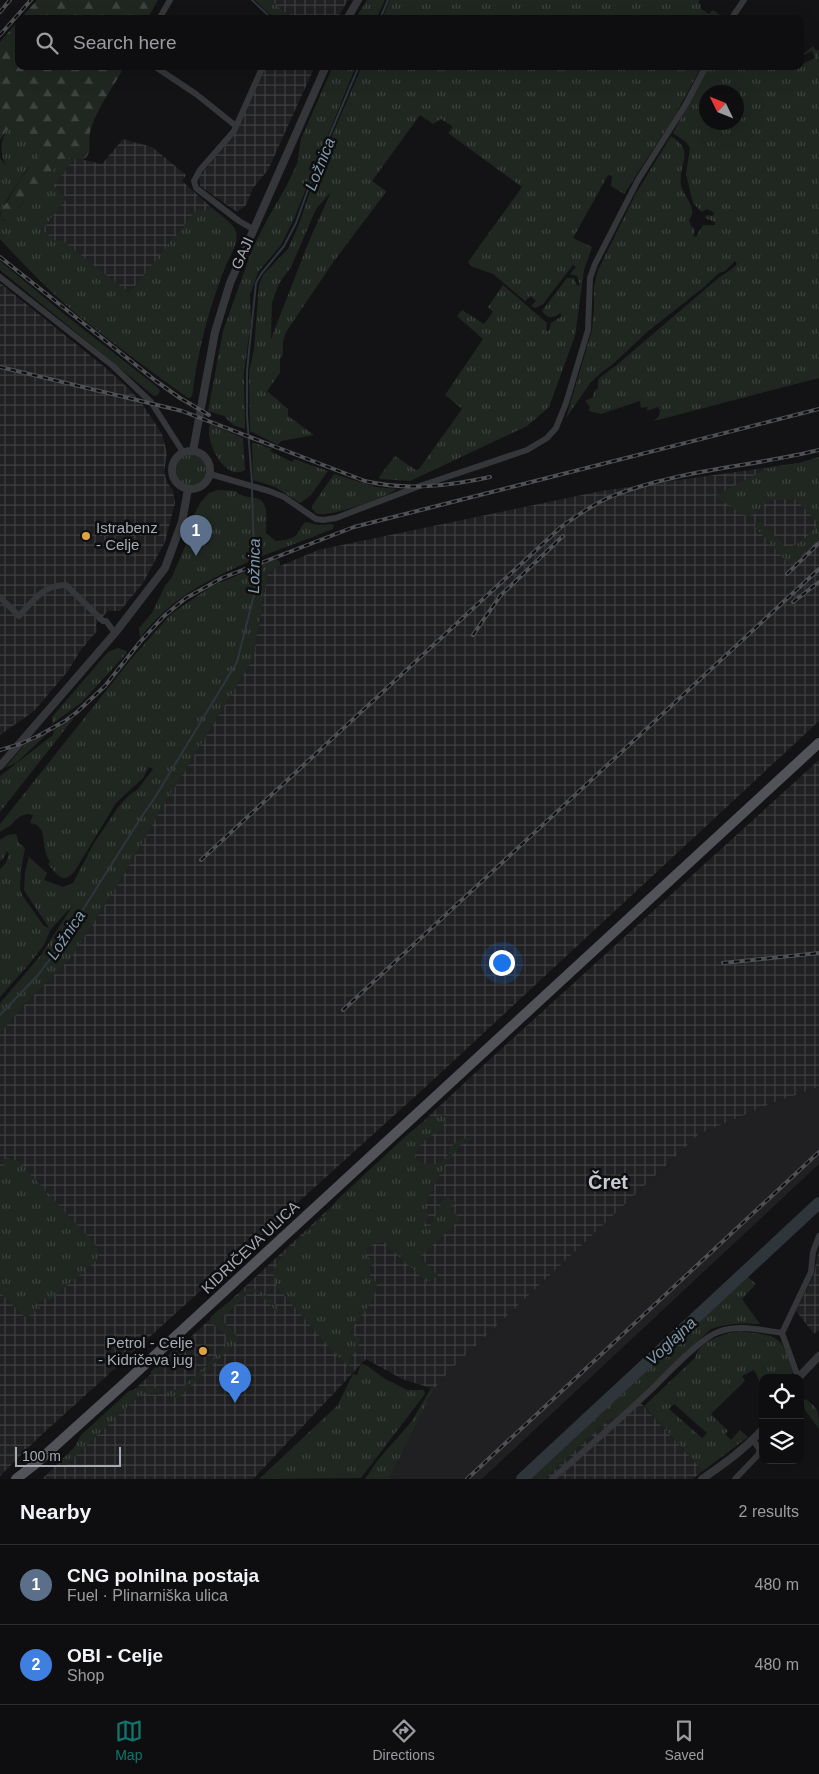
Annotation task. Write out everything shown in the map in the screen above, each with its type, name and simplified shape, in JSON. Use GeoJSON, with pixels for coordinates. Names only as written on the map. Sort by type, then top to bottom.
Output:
{"type":"FeatureCollection","features":[{"type":"Feature","properties":{"kind":"main road","name":"KIDRIČEVA ULICA"},"geometry":{"type":"LineString","coordinates":[[20,1478],[128,1381],[498,1037],[570,974],[819,743]]}},
{"type":"Feature","properties":{"kind":"street"},"geometry":{"type":"LineString","coordinates":[[161,15],[170,0]]}},
{"type":"Feature","properties":{"kind":"street"},"geometry":{"type":"LineString","coordinates":[[349,15],[358,0]]}},
{"type":"Feature","properties":{"kind":"street"},"geometry":{"type":"LineString","coordinates":[[734,15],[744,0]]}},
{"type":"Feature","properties":{"kind":"street"},"geometry":{"type":"LineString","coordinates":[[160,70],[196,94],[236,126]]}},
{"type":"Feature","properties":{"kind":"street"},"geometry":{"type":"LineString","coordinates":[[253,229],[239,221],[196,188],[194,181],[200,170],[234,131],[261,70]]}},
{"type":"Feature","properties":{"kind":"street","name":"GAJI"},"geometry":{"type":"LineString","coordinates":[[193,451],[215,332],[230,283],[324,70]]}},
{"type":"Feature","properties":{"kind":"street"},"geometry":{"type":"LineString","coordinates":[[210,474],[284,497],[316,519],[323,520],[336,518],[417,487],[527,450],[547,438],[556,428],[566,403],[588,330],[590,278],[595,264],[638,180],[686,104],[704,70]]}},
{"type":"Feature","properties":{"kind":"street"},"geometry":{"type":"LineString","coordinates":[[0,277],[113,366],[151,402],[182,452]]}},
{"type":"Feature","properties":{"kind":"street"},"geometry":{"type":"LineString","coordinates":[[193,451],[204,456],[208,461],[210,474],[207,481],[201,486],[195,489],[188,489],[175,482],[171,471],[174,460],[182,452],[193,451]]}},
{"type":"Feature","properties":{"kind":"street"},"geometry":{"type":"LineString","coordinates":[[0,766],[115,633],[165,568],[182,522],[188,489]]}},
{"type":"Feature","properties":{"kind":"street"},"geometry":{"type":"LineString","coordinates":[[0,597],[19,616],[41,592],[55,585],[66,585],[103,621],[106,621],[115,633]]}},
{"type":"Feature","properties":{"kind":"street"},"geometry":{"type":"LineString","coordinates":[[797,1374],[782,1333],[811,1272],[813,1252],[819,1236]]}},
{"type":"Feature","properties":{"kind":"street"},"geometry":{"type":"LineString","coordinates":[[552,1479],[619,1420],[680,1362],[715,1333],[739,1328],[750,1328],[782,1333]]}},
{"type":"Feature","properties":{"kind":"street"},"geometry":{"type":"LineString","coordinates":[[802,1374],[819,1356]]}},
{"type":"Feature","properties":{"kind":"street"},"geometry":{"type":"LineString","coordinates":[[702,1479],[759,1433]]}},
{"type":"Feature","properties":{"kind":"street"},"geometry":{"type":"LineString","coordinates":[[735,1479],[758,1455],[760,1450],[753,1440]]}},
{"type":"Feature","properties":{"kind":"shaded area"},"geometry":{"type":"Polygon","coordinates":[[[271,0],[348,0],[339,15],[290,15],[271,0]]]}},
{"type":"Feature","properties":{"kind":"shaded area"},"geometry":{"type":"Polygon","coordinates":[[[264,70],[313,70],[268,170],[253,188],[246,205],[237,212],[200,186],[199,177],[236,132],[264,70]]]}},
{"type":"Feature","properties":{"kind":"shaded area"},"geometry":{"type":"Polygon","coordinates":[[[123,139],[152,147],[186,175],[182,181],[212,208],[200,211],[129,293],[62,241],[57,243],[42,230],[66,199],[53,186],[75,158],[102,164],[123,139]]]}},
{"type":"Feature","properties":{"kind":"shaded area"},"geometry":{"type":"Polygon","coordinates":[[[0,283],[107,369],[143,405],[162,434],[167,453],[164,472],[167,482],[173,491],[175,503],[165,542],[143,583],[120,611],[108,611],[96,624],[97,631],[80,651],[68,671],[34,711],[0,735],[0,283]]]}},
{"type":"Feature","properties":{"kind":"shaded area"},"geometry":{"type":"Polygon","coordinates":[[[819,457],[819,721],[432,1081],[37,1439],[0,1476],[0,1033],[28,1001],[70,959],[119,883],[159,813],[253,659],[268,571],[318,550],[601,491],[799,463],[819,457]]]}},
{"type":"Feature","properties":{"kind":"shaded area"},"geometry":{"type":"Polygon","coordinates":[[[819,760],[819,1087],[775,1102],[699,1134],[451,1369],[434,1389],[402,1379],[366,1359],[253,1479],[42,1479],[123,1400],[487,1062],[819,760]]]}},
{"type":"Feature","properties":{"kind":"shaded area"},"geometry":{"type":"Polygon","coordinates":[[[819,1087],[819,1164],[482,1479],[389,1479],[434,1389],[451,1369],[699,1134],[775,1102],[819,1087]]]}},
{"type":"Feature","properties":{"kind":"shaded area"},"geometry":{"type":"Polygon","coordinates":[[[819,1247],[819,1330],[814,1334],[796,1311],[814,1274],[819,1247]]]}},
{"type":"Feature","properties":{"kind":"shaded area"},"geometry":{"type":"Polygon","coordinates":[[[637,1399],[703,1471],[692,1479],[544,1479],[608,1420],[616,1419],[637,1399]]]}},
{"type":"Feature","properties":{"kind":"green space"},"geometry":{"type":"Polygon","coordinates":[[[37,0],[158,0],[149,15],[24,15],[37,0]]]}},
{"type":"Feature","properties":{"kind":"green space"},"geometry":{"type":"Polygon","coordinates":[[[255,0],[271,0],[290,15],[272,15],[255,0]]]}},
{"type":"Feature","properties":{"kind":"green space"},"geometry":{"type":"Polygon","coordinates":[[[367,0],[385,0],[378,15],[358,15],[367,0]]]}},
{"type":"Feature","properties":{"kind":"green space"},"geometry":{"type":"Polygon","coordinates":[[[390,0],[700,0],[698,2],[701,5],[700,8],[709,14],[713,10],[720,15],[384,15],[390,0]]]}},
{"type":"Feature","properties":{"kind":"green space"},"geometry":{"type":"Polygon","coordinates":[[[15,25],[15,70],[122,70],[93,123],[90,132],[89,151],[86,157],[83,160],[70,157],[55,168],[35,189],[34,195],[23,203],[6,221],[0,218],[2,208],[20,179],[45,149],[41,144],[36,142],[33,144],[27,141],[18,128],[6,131],[0,140],[0,42],[15,25]]]}},
{"type":"Feature","properties":{"kind":"green space"},"geometry":{"type":"Polygon","coordinates":[[[813,46],[816,51],[819,50],[819,378],[654,421],[659,416],[660,411],[658,407],[646,411],[648,407],[641,408],[640,401],[601,414],[589,411],[590,407],[585,401],[593,397],[594,392],[598,388],[598,380],[716,280],[732,269],[737,264],[735,261],[725,271],[719,273],[647,332],[591,382],[566,418],[592,330],[594,286],[598,270],[635,195],[671,136],[683,147],[684,158],[681,185],[692,211],[692,216],[689,220],[691,226],[695,229],[693,236],[696,237],[703,225],[715,225],[715,222],[705,218],[708,215],[714,215],[713,212],[707,209],[702,212],[693,203],[686,174],[690,148],[686,142],[673,133],[707,70],[804,70],[804,63],[815,58],[812,51],[804,55],[813,46]]]}},
{"type":"Feature","properties":{"kind":"green space"},"geometry":{"type":"Polygon","coordinates":[[[331,70],[354,70],[293,221],[281,245],[258,272],[250,295],[251,320],[244,373],[245,429],[233,425],[224,416],[208,411],[223,331],[253,247],[297,164],[301,139],[331,70]]]}},
{"type":"Feature","properties":{"kind":"green space"},"geometry":{"type":"Polygon","coordinates":[[[360,70],[700,70],[673,119],[624,194],[611,186],[612,176],[608,175],[573,238],[592,247],[584,270],[575,336],[549,407],[527,426],[410,481],[380,479],[379,477],[395,456],[416,470],[419,469],[462,409],[445,395],[483,339],[457,316],[462,310],[484,324],[493,312],[488,307],[503,285],[547,323],[546,331],[549,331],[551,323],[562,316],[560,313],[553,317],[548,317],[542,311],[567,278],[574,278],[577,286],[580,285],[577,276],[570,274],[576,267],[573,265],[543,304],[536,308],[531,306],[536,301],[531,296],[525,301],[493,274],[471,266],[468,262],[522,187],[448,133],[452,126],[441,119],[433,124],[420,115],[372,181],[386,191],[383,196],[334,261],[286,332],[283,342],[283,354],[280,360],[280,373],[267,391],[288,409],[288,416],[314,435],[281,441],[278,445],[250,431],[249,372],[254,349],[259,285],[263,275],[288,249],[299,224],[317,171],[360,70]],[[331,192],[316,209],[291,267],[278,285],[272,303],[271,339],[309,241],[331,192]]]}},
{"type":"Feature","properties":{"kind":"green space"},"geometry":{"type":"Polygon","coordinates":[[[18,128],[45,149],[24,173],[0,214],[0,180],[4,180],[6,166],[2,153],[3,140],[6,131],[18,128]]]}},
{"type":"Feature","properties":{"kind":"green space"},"geometry":{"type":"Polygon","coordinates":[[[69,157],[75,158],[53,186],[66,199],[42,230],[57,242],[62,240],[129,293],[196,210],[205,211],[212,208],[235,229],[237,236],[235,244],[209,313],[197,362],[192,396],[190,398],[74,312],[36,277],[0,239],[0,218],[4,221],[69,157]]]}},
{"type":"Feature","properties":{"kind":"green space"},"geometry":{"type":"Polygon","coordinates":[[[0,158],[6,166],[6,177],[4,180],[0,180],[0,158]]]}},
{"type":"Feature","properties":{"kind":"green space"},"geometry":{"type":"Polygon","coordinates":[[[0,261],[156,386],[160,391],[158,395],[154,396],[0,270],[0,261]]]}},
{"type":"Feature","properties":{"kind":"green space"},"geometry":{"type":"Polygon","coordinates":[[[210,424],[243,438],[245,470],[238,472],[230,470],[218,458],[210,440],[210,424]]]}},
{"type":"Feature","properties":{"kind":"green space"},"geometry":{"type":"Polygon","coordinates":[[[252,442],[272,449],[270,451],[292,462],[294,459],[328,471],[311,495],[300,503],[275,487],[253,480],[252,442]]]}},
{"type":"Feature","properties":{"kind":"green space"},"geometry":{"type":"Polygon","coordinates":[[[191,455],[202,459],[206,470],[202,481],[191,485],[180,481],[176,470],[180,459],[191,455]]]}},
{"type":"Feature","properties":{"kind":"green space"},"geometry":{"type":"Polygon","coordinates":[[[819,457],[819,539],[792,564],[789,564],[755,527],[755,524],[761,522],[786,547],[800,542],[818,523],[795,499],[769,500],[755,514],[749,516],[743,515],[715,496],[768,468],[799,463],[819,457]]]}},
{"type":"Feature","properties":{"kind":"green space"},"geometry":{"type":"Polygon","coordinates":[[[334,474],[376,487],[397,489],[358,506],[334,513],[317,514],[312,509],[312,506],[334,474]]]}},
{"type":"Feature","properties":{"kind":"green space"},"geometry":{"type":"Polygon","coordinates":[[[218,490],[236,491],[239,494],[262,501],[266,511],[266,533],[276,541],[294,537],[306,522],[318,525],[332,524],[334,526],[333,529],[228,571],[203,584],[179,599],[158,617],[140,638],[139,628],[152,613],[165,586],[172,577],[200,503],[209,493],[218,490]]]}},
{"type":"Feature","properties":{"kind":"green space"},"geometry":{"type":"Polygon","coordinates":[[[276,559],[280,562],[280,566],[268,572],[253,659],[159,813],[119,883],[70,959],[28,1001],[0,1033],[0,1003],[41,955],[73,905],[51,929],[44,945],[30,963],[0,997],[0,869],[6,863],[9,854],[7,851],[0,861],[0,840],[8,835],[16,834],[19,843],[25,848],[21,869],[20,888],[22,895],[44,926],[49,928],[24,890],[25,872],[29,857],[47,873],[44,880],[63,887],[73,883],[94,843],[119,806],[138,789],[153,769],[149,767],[143,778],[116,803],[76,869],[68,877],[61,877],[48,864],[50,862],[45,852],[41,830],[35,824],[30,823],[33,815],[26,814],[20,816],[10,826],[0,832],[0,824],[132,658],[171,614],[212,586],[276,559]]]}},
{"type":"Feature","properties":{"kind":"green space"},"geometry":{"type":"Polygon","coordinates":[[[118,648],[127,651],[126,654],[81,703],[52,724],[52,717],[108,652],[118,648]]]}},
{"type":"Feature","properties":{"kind":"green space"},"geometry":{"type":"Polygon","coordinates":[[[74,718],[0,812],[0,776],[53,735],[54,730],[74,718]]]}},
{"type":"Feature","properties":{"kind":"green space"},"geometry":{"type":"Polygon","coordinates":[[[48,733],[16,763],[5,768],[26,743],[48,733]]]}},
{"type":"Feature","properties":{"kind":"green space"},"geometry":{"type":"Polygon","coordinates":[[[443,1115],[448,1117],[442,1130],[433,1134],[421,1144],[416,1152],[415,1157],[417,1160],[429,1164],[437,1164],[446,1158],[456,1142],[471,1138],[465,1144],[461,1144],[444,1167],[426,1202],[428,1208],[426,1212],[429,1216],[424,1225],[427,1229],[429,1228],[445,1196],[456,1203],[450,1209],[461,1219],[420,1257],[438,1276],[427,1282],[382,1241],[370,1246],[365,1251],[374,1262],[370,1268],[371,1278],[377,1283],[371,1302],[349,1333],[361,1339],[356,1351],[349,1360],[349,1367],[281,1292],[276,1285],[273,1271],[282,1256],[331,1209],[338,1199],[408,1134],[429,1118],[443,1115]]]}},
{"type":"Feature","properties":{"kind":"green space"},"geometry":{"type":"Polygon","coordinates":[[[6,1158],[18,1161],[95,1244],[98,1252],[96,1261],[49,1301],[44,1298],[37,1304],[40,1308],[26,1318],[0,1293],[0,1168],[5,1164],[1,1160],[6,1158]]]}},
{"type":"Feature","properties":{"kind":"green space"},"geometry":{"type":"Polygon","coordinates":[[[748,1277],[756,1284],[742,1299],[760,1324],[736,1324],[711,1329],[616,1419],[608,1420],[544,1479],[529,1479],[748,1277]]]}},
{"type":"Feature","properties":{"kind":"green space"},"geometry":{"type":"Polygon","coordinates":[[[249,1289],[254,1289],[266,1295],[279,1310],[278,1313],[258,1292],[251,1291],[221,1319],[238,1337],[237,1342],[178,1398],[168,1396],[169,1390],[177,1390],[184,1386],[225,1347],[225,1335],[211,1323],[210,1318],[228,1302],[249,1289]]]}},
{"type":"Feature","properties":{"kind":"green space"},"geometry":{"type":"Polygon","coordinates":[[[740,1331],[771,1336],[781,1343],[793,1372],[792,1374],[759,1374],[759,1380],[754,1370],[742,1376],[745,1381],[711,1414],[728,1431],[725,1434],[731,1440],[740,1430],[748,1437],[703,1471],[644,1406],[695,1358],[697,1352],[702,1347],[720,1336],[740,1331]],[[674,1404],[669,1409],[702,1438],[707,1433],[674,1404]]]}},
{"type":"Feature","properties":{"kind":"green space"},"geometry":{"type":"Polygon","coordinates":[[[175,1349],[176,1355],[174,1357],[173,1355],[151,1376],[151,1371],[175,1349]]]}},
{"type":"Feature","properties":{"kind":"green space"},"geometry":{"type":"Polygon","coordinates":[[[361,1364],[366,1365],[385,1379],[407,1390],[424,1390],[425,1394],[361,1478],[259,1479],[337,1406],[353,1374],[357,1375],[361,1364]]]}},
{"type":"Feature","properties":{"kind":"green space"},"geometry":{"type":"Polygon","coordinates":[[[142,1386],[161,1389],[158,1395],[145,1394],[139,1396],[63,1468],[57,1462],[74,1448],[81,1435],[129,1391],[139,1389],[142,1386]]]}},
{"type":"Feature","properties":{"kind":"green space"},"geometry":{"type":"Polygon","coordinates":[[[431,1388],[434,1389],[389,1479],[365,1479],[377,1461],[412,1421],[431,1388]]]}},
{"type":"Feature","properties":{"kind":"green space"},"geometry":{"type":"Polygon","coordinates":[[[805,1399],[816,1408],[819,1418],[819,1429],[805,1410],[805,1399]]]}},
{"type":"Feature","properties":{"kind":"waterway"},"geometry":{"type":"LineString","coordinates":[[252,0],[268,15]]}},
{"type":"Feature","properties":{"kind":"waterway","name":"Ložnica"},"geometry":{"type":"LineString","coordinates":[[382,15],[388,0]]}},
{"type":"Feature","properties":{"kind":"waterway","name":"Ložnica"},"geometry":{"type":"LineString","coordinates":[[252,483],[247,416],[247,371],[256,283],[284,246],[296,223],[315,170],[357,70]]}},
{"type":"Feature","properties":{"kind":"waterway","name":"Ložnica"},"geometry":{"type":"LineString","coordinates":[[0,1015],[38,975],[60,946],[154,799],[237,662],[255,591],[252,488]]}},
{"type":"Feature","properties":{"kind":"waterway","name":"Voglajna"},"geometry":{"type":"LineString","coordinates":[[522,1479],[819,1203]]}},
{"type":"Feature","properties":{"kind":"railway"},"geometry":{"type":"LineString","coordinates":[[0,12],[10,0]]}},
{"type":"Feature","properties":{"kind":"railway"},"geometry":{"type":"LineString","coordinates":[[18,15],[31,0]]}},
{"type":"Feature","properties":{"kind":"railway"},"geometry":{"type":"LineString","coordinates":[[0,35],[15,18]]}},
{"type":"Feature","properties":{"kind":"railway"},"geometry":{"type":"LineString","coordinates":[[0,257],[156,381],[209,415]]}},
{"type":"Feature","properties":{"kind":"railway"},"geometry":{"type":"LineString","coordinates":[[0,367],[182,411],[365,481],[412,487],[444,485],[490,477]]}},
{"type":"Feature","properties":{"kind":"railway"},"geometry":{"type":"LineString","coordinates":[[0,750],[38,736],[77,712],[105,686],[140,642],[164,616],[186,598],[222,578],[354,527],[819,409]]}},
{"type":"Feature","properties":{"kind":"railway"},"geometry":{"type":"LineString","coordinates":[[201,860],[561,527],[578,515],[610,497],[635,488],[687,475],[819,450]]}},
{"type":"Feature","properties":{"kind":"railway"},"geometry":{"type":"LineString","coordinates":[[473,635],[500,596],[563,536]]}},
{"type":"Feature","properties":{"kind":"railway"},"geometry":{"type":"LineString","coordinates":[[787,574],[819,543]]}},
{"type":"Feature","properties":{"kind":"railway"},"geometry":{"type":"LineString","coordinates":[[343,1010],[819,569]]}},
{"type":"Feature","properties":{"kind":"railway"},"geometry":{"type":"LineString","coordinates":[[793,602],[819,582]]}},
{"type":"Feature","properties":{"kind":"railway"},"geometry":{"type":"LineString","coordinates":[[723,963],[819,953]]}},
{"type":"Feature","properties":{"kind":"railway"},"geometry":{"type":"LineString","coordinates":[[467,1479],[819,1152]]}},
{"type":"Feature","properties":{"kind":"place","name":"Istrabenz - Celje"},"geometry":{"type":"Point","coordinates":[86,536]}},
{"type":"Feature","properties":{"kind":"place","name":"CNG polnilna postaja"},"geometry":{"type":"Point","coordinates":[196,556]}},
{"type":"Feature","properties":{"kind":"place","name":"Petrol - Celje - Kidričeva jug"},"geometry":{"type":"Point","coordinates":[203,1351]}},
{"type":"Feature","properties":{"kind":"place","name":"OBI - Celje"},"geometry":{"type":"Point","coordinates":[235,1403]}},
{"type":"Feature","properties":{"kind":"district","name":"Čret"},"geometry":{"type":"Point","coordinates":[608,1182]}}]}
